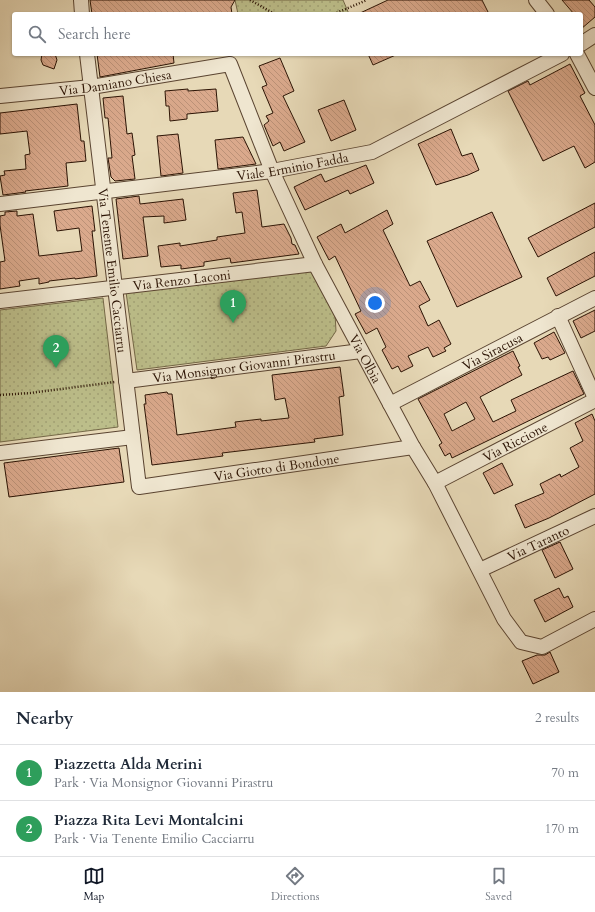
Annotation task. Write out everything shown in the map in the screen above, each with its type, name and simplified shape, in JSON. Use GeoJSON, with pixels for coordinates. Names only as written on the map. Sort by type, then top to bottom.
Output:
{"type":"FeatureCollection","features":[{"type":"Feature","properties":{"kind":"street"},"geometry":{"type":"LineString","coordinates":[[81,0],[82,12]]}},
{"type":"Feature","properties":{"kind":"street"},"geometry":{"type":"LineString","coordinates":[[536,0],[545,12]]}},
{"type":"Feature","properties":{"kind":"street"},"geometry":{"type":"LineString","coordinates":[[583,43],[595,35]]}},
{"type":"Feature","properties":{"kind":"street","name":"Via Tenente Emilio Cacciarru"},"geometry":{"type":"LineString","coordinates":[[87,56],[139,487]]}},
{"type":"Feature","properties":{"kind":"street","name":"Viale Erminio Fadda"},"geometry":{"type":"LineString","coordinates":[[0,204],[272,171],[372,152],[558,56]]}},
{"type":"Feature","properties":{"kind":"street"},"geometry":{"type":"LineString","coordinates":[[578,56],[595,88]]}},
{"type":"Feature","properties":{"kind":"street","name":"Via Damiano Chiesa"},"geometry":{"type":"LineString","coordinates":[[0,96],[91,87],[230,64]]}},
{"type":"Feature","properties":{"kind":"street","name":"Via Olbia"},"geometry":{"type":"LineString","coordinates":[[230,64],[272,171],[315,264],[413,447],[436,483],[504,619],[521,642],[542,647],[595,619]]}},
{"type":"Feature","properties":{"kind":"street","name":"Via Renzo Laconi"},"geometry":{"type":"LineString","coordinates":[[0,301],[315,264]]}},
{"type":"Feature","properties":{"kind":"street","name":"Via Siracusa"},"geometry":{"type":"LineString","coordinates":[[390,404],[595,298]]}},
{"type":"Feature","properties":{"kind":"street"},"geometry":{"type":"LineString","coordinates":[[558,316],[595,399]]}},
{"type":"Feature","properties":{"kind":"street","name":"Via Monsignor Giovanni Pirastru"},"geometry":{"type":"LineString","coordinates":[[126,381],[361,351]]}},
{"type":"Feature","properties":{"kind":"street","name":"Via Riccione"},"geometry":{"type":"LineString","coordinates":[[436,483],[595,399]]}},
{"type":"Feature","properties":{"kind":"street"},"geometry":{"type":"LineString","coordinates":[[0,453],[133,437]]}},
{"type":"Feature","properties":{"kind":"street","name":"Via Giotto di Bondone"},"geometry":{"type":"LineString","coordinates":[[139,487],[413,447]]}},
{"type":"Feature","properties":{"kind":"street","name":"Via Taranto"},"geometry":{"type":"LineString","coordinates":[[480,570],[595,516]]}},
{"type":"Feature","properties":{"kind":"path"},"geometry":{"type":"LineString","coordinates":[[250,0],[272,12]]}},
{"type":"Feature","properties":{"kind":"path"},"geometry":{"type":"LineString","coordinates":[[339,12],[367,0]]}},
{"type":"Feature","properties":{"kind":"path"},"geometry":{"type":"LineString","coordinates":[[0,395],[30,393],[105,382],[126,381]]}},
{"type":"Feature","properties":{"kind":"green space"},"geometry":{"type":"Polygon","coordinates":[[[235,0],[343,0],[348,12],[238,12],[235,0]]]}},
{"type":"Feature","properties":{"kind":"green space"},"geometry":{"type":"Polygon","coordinates":[[[312,271],[335,314],[336,331],[326,346],[137,370],[126,292],[312,271]]]}},
{"type":"Feature","properties":{"kind":"green space"},"geometry":{"type":"Polygon","coordinates":[[[103,298],[118,427],[0,442],[0,310],[103,298]]]}},
{"type":"Feature","properties":{"kind":"building"},"geometry":{"type":"Polygon","coordinates":[[[90,0],[235,0],[231,7],[232,12],[92,12],[90,0]]]}},
{"type":"Feature","properties":{"kind":"building"},"geometry":{"type":"Polygon","coordinates":[[[388,0],[482,0],[488,12],[362,12],[388,0]]]}},
{"type":"Feature","properties":{"kind":"building"},"geometry":{"type":"Polygon","coordinates":[[[562,0],[589,0],[595,7],[595,17],[583,27],[583,12],[572,12],[562,0]]]}},
{"type":"Feature","properties":{"kind":"building"},"geometry":{"type":"Polygon","coordinates":[[[42,56],[56,56],[57,60],[54,69],[43,65],[41,60],[42,56]]]}},
{"type":"Feature","properties":{"kind":"building"},"geometry":{"type":"Polygon","coordinates":[[[97,56],[173,56],[174,63],[100,77],[97,56]]]}},
{"type":"Feature","properties":{"kind":"building"},"geometry":{"type":"Polygon","coordinates":[[[369,56],[393,56],[373,65],[369,56]]]}},
{"type":"Feature","properties":{"kind":"building"},"geometry":{"type":"Polygon","coordinates":[[[280,58],[294,91],[283,96],[305,142],[284,151],[280,142],[273,146],[264,125],[269,121],[266,116],[273,113],[262,87],[267,85],[259,66],[280,58]]]}},
{"type":"Feature","properties":{"kind":"building"},"geometry":{"type":"Polygon","coordinates":[[[570,64],[585,93],[580,96],[595,125],[595,162],[585,168],[574,146],[543,161],[508,91],[528,81],[530,85],[570,64]]]}},
{"type":"Feature","properties":{"kind":"building"},"geometry":{"type":"Polygon","coordinates":[[[188,89],[188,91],[216,89],[218,111],[187,114],[187,119],[170,121],[169,106],[166,106],[165,91],[188,89]]]}},
{"type":"Feature","properties":{"kind":"building"},"geometry":{"type":"Polygon","coordinates":[[[123,96],[127,134],[132,133],[135,155],[132,156],[135,179],[115,181],[111,177],[108,158],[112,158],[108,118],[105,118],[103,98],[123,96]]]}},
{"type":"Feature","properties":{"kind":"building"},"geometry":{"type":"Polygon","coordinates":[[[344,100],[356,130],[331,141],[318,110],[344,100]]]}},
{"type":"Feature","properties":{"kind":"building"},"geometry":{"type":"Polygon","coordinates":[[[77,104],[81,141],[84,141],[86,161],[66,163],[68,186],[3,195],[0,176],[5,175],[4,171],[26,169],[25,155],[30,154],[27,131],[0,134],[0,113],[77,104]]]}},
{"type":"Feature","properties":{"kind":"building"},"geometry":{"type":"Polygon","coordinates":[[[451,129],[462,156],[472,153],[479,170],[436,185],[418,144],[451,129]]]}},
{"type":"Feature","properties":{"kind":"building"},"geometry":{"type":"Polygon","coordinates":[[[178,134],[183,173],[161,176],[157,136],[178,134]]]}},
{"type":"Feature","properties":{"kind":"building"},"geometry":{"type":"Polygon","coordinates":[[[243,137],[256,164],[218,169],[215,140],[243,137]]]}},
{"type":"Feature","properties":{"kind":"building"},"geometry":{"type":"Polygon","coordinates":[[[366,165],[374,183],[350,194],[348,190],[305,210],[294,187],[321,174],[325,182],[366,165]]]}},
{"type":"Feature","properties":{"kind":"building"},"geometry":{"type":"Polygon","coordinates":[[[257,190],[262,227],[284,224],[291,238],[292,244],[295,245],[299,254],[231,263],[230,258],[204,262],[204,266],[181,269],[181,265],[161,267],[158,246],[180,243],[180,246],[217,240],[217,237],[245,233],[242,212],[236,213],[233,193],[257,190]]]}},
{"type":"Feature","properties":{"kind":"building"},"geometry":{"type":"Polygon","coordinates":[[[139,196],[140,204],[183,199],[186,220],[164,223],[164,216],[143,217],[148,256],[123,259],[116,199],[139,196]]]}},
{"type":"Feature","properties":{"kind":"building"},"geometry":{"type":"Polygon","coordinates":[[[595,203],[595,227],[538,257],[528,238],[595,203]]]}},
{"type":"Feature","properties":{"kind":"building"},"geometry":{"type":"Polygon","coordinates":[[[92,206],[95,231],[92,231],[97,276],[49,281],[39,284],[39,278],[19,281],[20,286],[0,289],[0,262],[5,261],[0,216],[5,215],[5,212],[17,211],[17,216],[33,214],[39,256],[82,251],[79,228],[57,231],[54,211],[92,206]]]}},
{"type":"Feature","properties":{"kind":"building"},"geometry":{"type":"Polygon","coordinates":[[[387,210],[393,224],[383,230],[410,286],[420,281],[430,300],[419,306],[428,326],[439,320],[451,344],[444,348],[446,351],[433,357],[428,347],[408,356],[413,366],[401,372],[398,366],[392,369],[382,350],[386,347],[377,328],[366,334],[355,314],[361,311],[335,256],[329,260],[317,237],[341,224],[345,233],[387,210]]]}},
{"type":"Feature","properties":{"kind":"building"},"geometry":{"type":"Polygon","coordinates":[[[492,212],[522,277],[457,307],[427,241],[492,212]]]}},
{"type":"Feature","properties":{"kind":"building"},"geometry":{"type":"Polygon","coordinates":[[[595,252],[595,276],[556,296],[547,278],[595,252]]]}},
{"type":"Feature","properties":{"kind":"building"},"geometry":{"type":"Polygon","coordinates":[[[595,310],[595,331],[581,338],[573,321],[595,310]]]}},
{"type":"Feature","properties":{"kind":"building"},"geometry":{"type":"Polygon","coordinates":[[[554,332],[565,353],[550,360],[548,357],[542,359],[534,343],[554,332]]]}},
{"type":"Feature","properties":{"kind":"building"},"geometry":{"type":"Polygon","coordinates":[[[513,351],[520,366],[518,367],[522,375],[480,397],[493,422],[516,411],[511,400],[573,371],[584,394],[452,458],[450,453],[445,456],[439,445],[442,443],[418,399],[513,351]],[[466,402],[444,414],[452,431],[475,419],[466,402]]]}},
{"type":"Feature","properties":{"kind":"building"},"geometry":{"type":"Polygon","coordinates":[[[340,367],[344,396],[339,397],[343,435],[314,439],[315,442],[222,453],[223,456],[152,465],[144,404],[146,404],[145,395],[167,392],[168,394],[172,394],[177,435],[236,427],[235,422],[289,418],[285,398],[275,400],[272,375],[340,367]]]}},
{"type":"Feature","properties":{"kind":"building"},"geometry":{"type":"Polygon","coordinates":[[[592,414],[595,421],[595,494],[549,518],[525,528],[515,505],[544,493],[540,484],[560,474],[561,477],[579,467],[570,448],[583,441],[575,423],[592,414]]]}},
{"type":"Feature","properties":{"kind":"building"},"geometry":{"type":"Polygon","coordinates":[[[119,448],[124,482],[9,497],[4,463],[119,448]]]}},
{"type":"Feature","properties":{"kind":"building"},"geometry":{"type":"Polygon","coordinates":[[[502,463],[513,485],[494,494],[483,473],[502,463]]]}},
{"type":"Feature","properties":{"kind":"building"},"geometry":{"type":"Polygon","coordinates":[[[560,542],[573,569],[555,578],[542,550],[560,542]]]}},
{"type":"Feature","properties":{"kind":"building"},"geometry":{"type":"Polygon","coordinates":[[[559,588],[564,598],[568,596],[573,607],[545,622],[534,600],[559,588]]]}},
{"type":"Feature","properties":{"kind":"building"},"geometry":{"type":"Polygon","coordinates":[[[550,652],[559,672],[533,684],[522,661],[537,655],[545,655],[550,652]]]}},
{"type":"Feature","properties":{"kind":"place","name":"Piazzetta Alda Merini"},"geometry":{"type":"Point","coordinates":[233,323]}},
{"type":"Feature","properties":{"kind":"place","name":"Piazza Rita Levi Montalcini"},"geometry":{"type":"Point","coordinates":[56,368]}}]}
